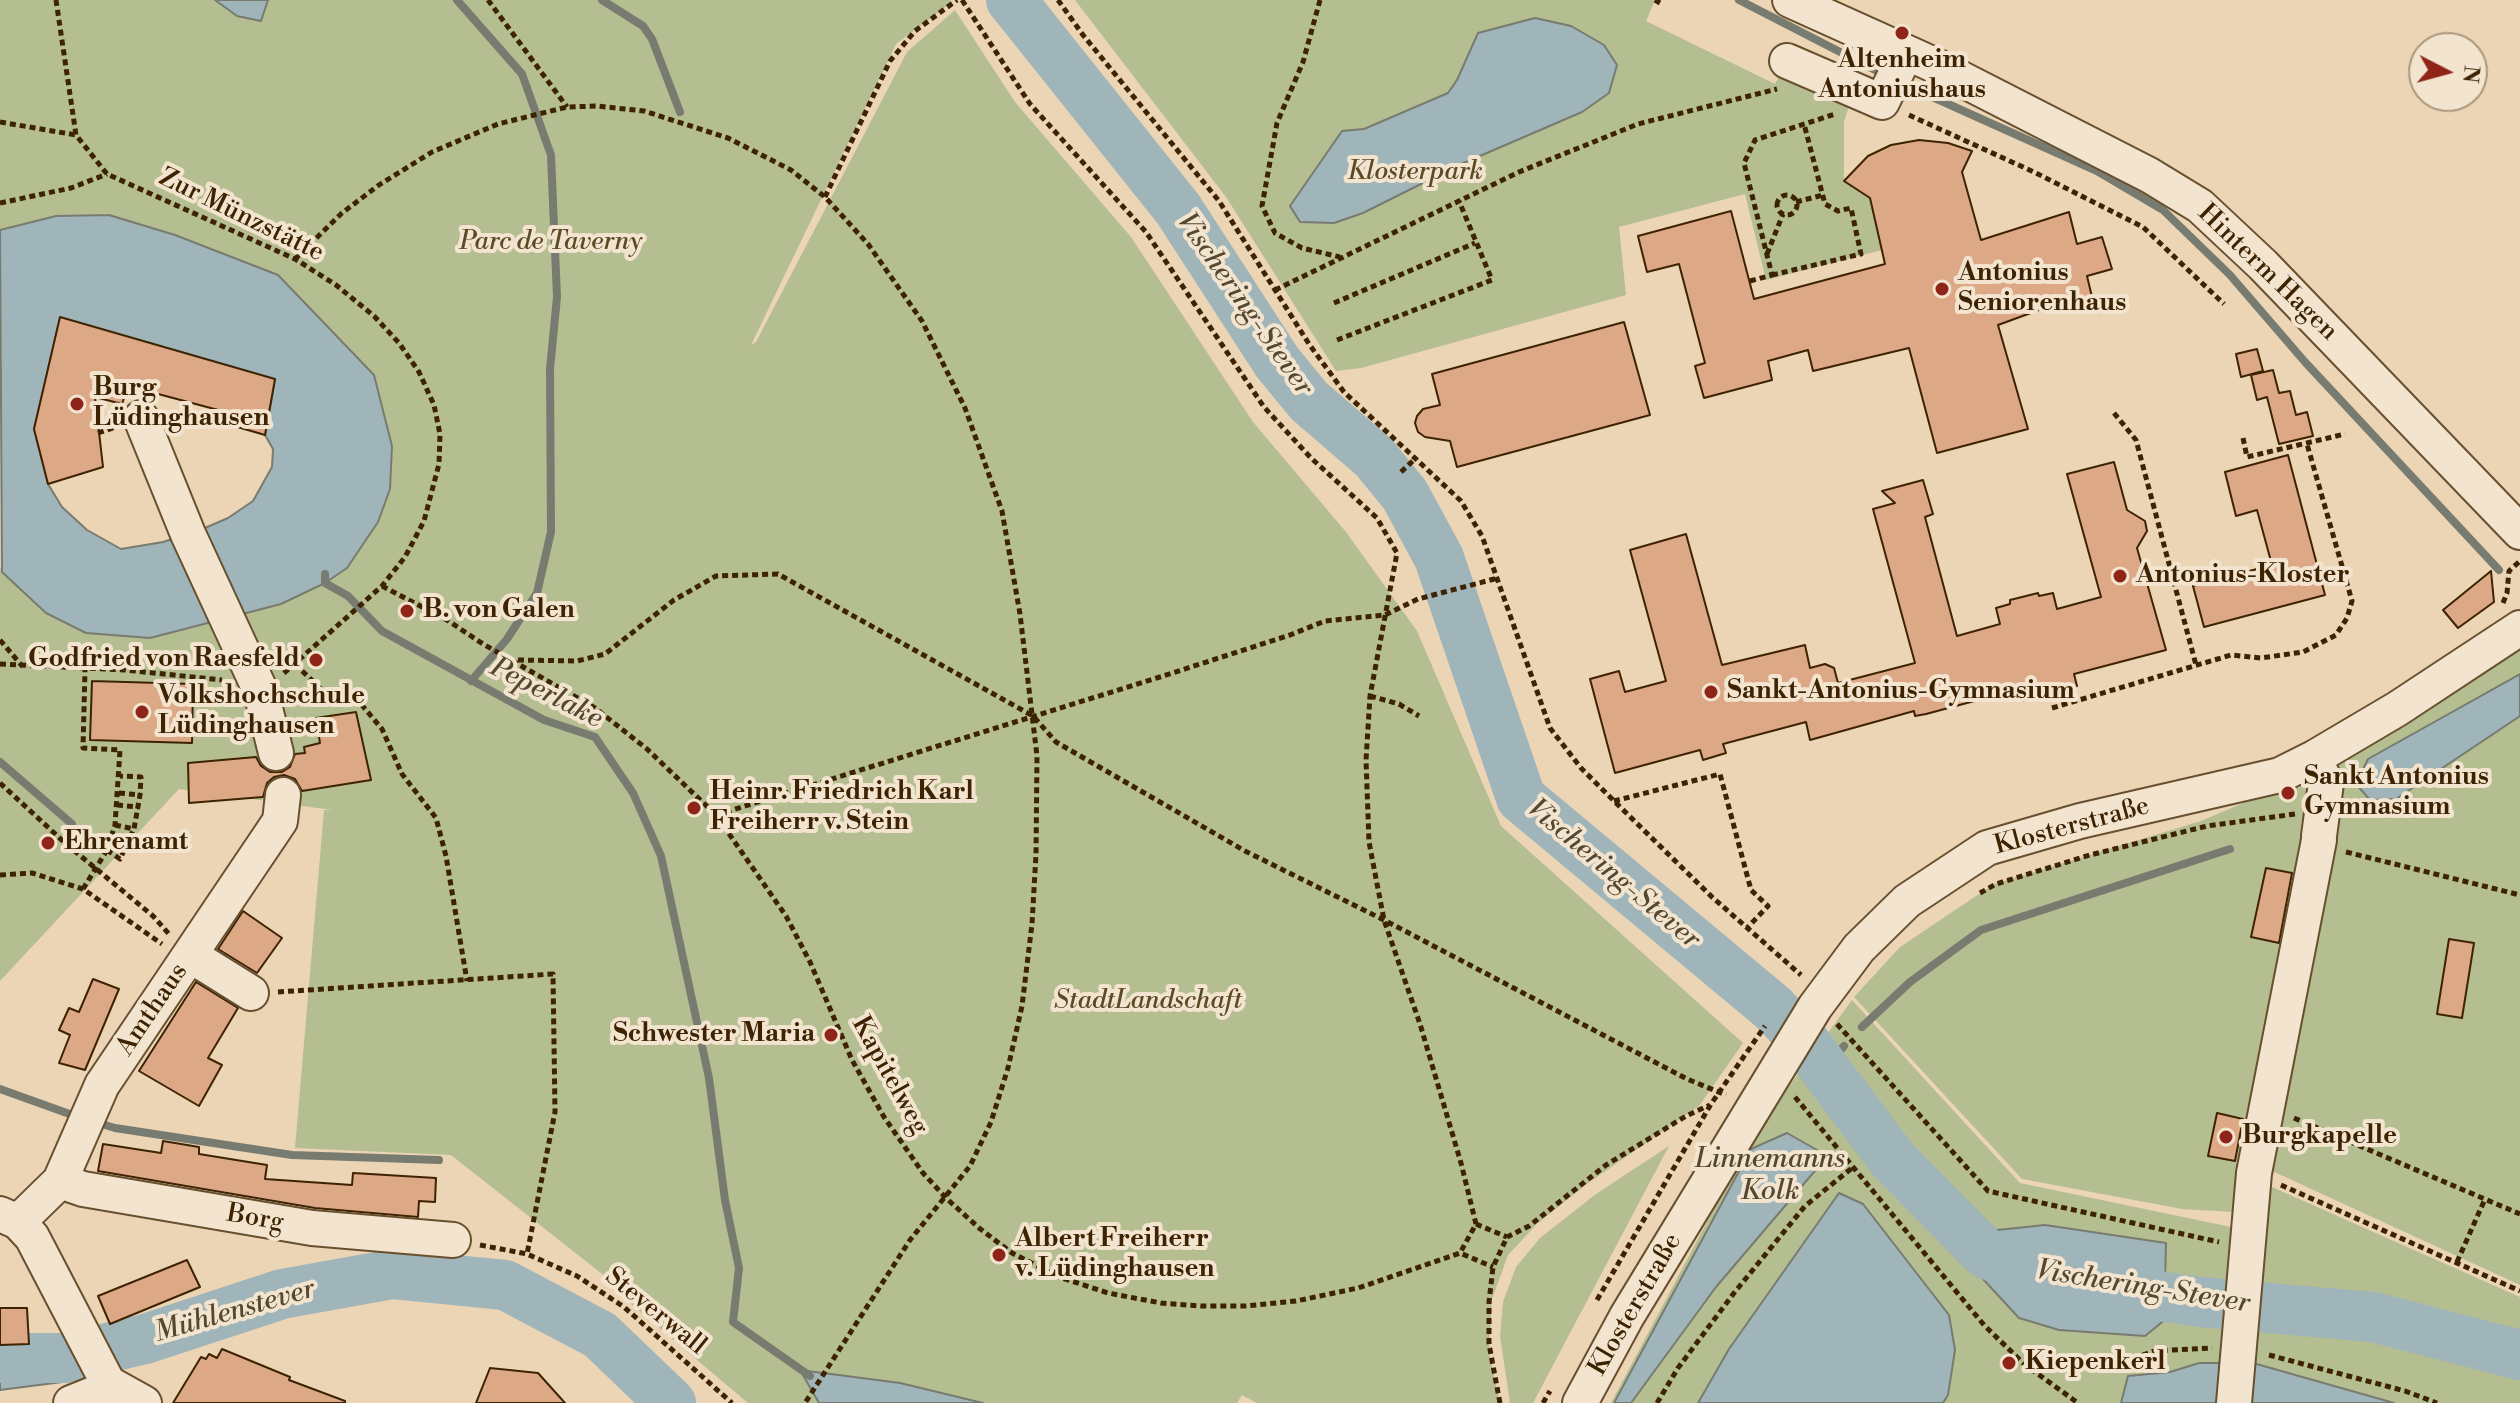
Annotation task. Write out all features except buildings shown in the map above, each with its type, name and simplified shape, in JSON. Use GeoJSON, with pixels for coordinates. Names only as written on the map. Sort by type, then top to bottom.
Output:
{"type":"FeatureCollection","features":[{"type":"Feature","properties":{"kind":"street","name":"Hinterm Hagen"},"geometry":{"type":"LineString","coordinates":[[1790,0],[1906,53],[2149,175],[2200,206],[2263,265],[2520,532]]}},
{"type":"Feature","properties":{"kind":"street"},"geometry":{"type":"LineString","coordinates":[[1787,61],[1882,102],[1906,53]]}},
{"type":"Feature","properties":{"kind":"street"},"geometry":{"type":"LineString","coordinates":[[141,418],[188,534],[261,692],[276,753]]}},
{"type":"Feature","properties":{"kind":"street","name":"Klosterstraße"},"geometry":{"type":"LineString","coordinates":[[1565,1396],[1627,1316],[1753,1106],[1784,1085],[1815,1007],[1859,948],[1899,908],[1987,848],[2080,821],[2280,775],[2397,709],[2520,628]]}},
{"type":"Feature","properties":{"kind":"street"},"geometry":{"type":"LineString","coordinates":[[2234,1403],[2254,1173],[2320,834],[2326,783],[2314,758]]}},
{"type":"Feature","properties":{"kind":"street","name":"Amthaus"},"geometry":{"type":"LineString","coordinates":[[9,1218],[60,1181],[102,1085],[179,953],[280,821],[283,795]]}},
{"type":"Feature","properties":{"kind":"street"},"geometry":{"type":"LineString","coordinates":[[179,953],[251,993]]}},
{"type":"Feature","properties":{"kind":"street","name":"Borg"},"geometry":{"type":"LineString","coordinates":[[60,1181],[83,1189],[312,1228],[453,1240]]}},
{"type":"Feature","properties":{"kind":"street"},"geometry":{"type":"LineString","coordinates":[[9,1218],[32,1237],[106,1378],[144,1403]]}},
{"type":"Feature","properties":{"kind":"street"},"geometry":{"type":"LineString","coordinates":[[71,1403],[96,1393],[106,1378]]}},
{"type":"Feature","properties":{"kind":"path"},"geometry":{"type":"LineString","coordinates":[[0,122],[76,135],[56,0]]}},
{"type":"Feature","properties":{"kind":"path"},"geometry":{"type":"LineString","coordinates":[[488,0],[567,107]]}},
{"type":"Feature","properties":{"kind":"path"},"geometry":{"type":"LineString","coordinates":[[825,197],[890,61],[915,31],[959,0],[1030,104],[1146,232],[1264,407],[1311,458],[1377,518],[1397,553],[1370,696],[1366,760],[1369,842],[1384,920],[1420,1024],[1476,1224],[1460,1253],[1493,1267]]}},
{"type":"Feature","properties":{"kind":"path"},"geometry":{"type":"LineString","coordinates":[[1058,0],[1092,47],[1219,201],[1309,344],[1344,392],[1461,501],[1482,536],[1550,728],[1581,768],[1614,801],[1801,975]]}},
{"type":"Feature","properties":{"kind":"path"},"geometry":{"type":"LineString","coordinates":[[1320,0],[1303,62],[1277,123],[1262,206],[1275,233],[1302,248],[1341,257]]}},
{"type":"Feature","properties":{"kind":"path"},"geometry":{"type":"LineString","coordinates":[[1275,290],[1519,172],[1638,124],[1827,78]]}},
{"type":"Feature","properties":{"kind":"path"},"geometry":{"type":"LineString","coordinates":[[1772,275],[1744,163],[1755,140],[1882,102],[2036,173],[2143,227],[2224,304]]}},
{"type":"Feature","properties":{"kind":"path"},"geometry":{"type":"LineString","coordinates":[[295,259],[342,213],[432,152],[498,124],[567,107],[624,108],[678,120],[728,138],[791,170],[825,197],[868,244],[922,321],[965,408],[1002,511],[1020,614],[1037,756],[1032,924],[1022,1006],[1008,1068],[991,1122],[970,1166],[910,1240],[805,1403]]}},
{"type":"Feature","properties":{"kind":"path"},"geometry":{"type":"LineString","coordinates":[[1750,281],[1861,254],[1851,208],[1838,211],[1825,204],[1804,124]]}},
{"type":"Feature","properties":{"kind":"path","name":"Zur Münzstätte"},"geometry":{"type":"LineString","coordinates":[[76,135],[107,174],[295,259],[336,285],[374,316],[399,343],[419,372],[434,405],[440,434],[439,464],[424,521],[405,557],[382,586],[295,664]]}},
{"type":"Feature","properties":{"kind":"path"},"geometry":{"type":"LineString","coordinates":[[0,203],[71,188],[107,174]]}},
{"type":"Feature","properties":{"kind":"path"},"geometry":{"type":"LineString","coordinates":[[1783,214],[1777,205],[1782,196],[1788,195],[1796,202]]}},
{"type":"Feature","properties":{"kind":"path"},"geometry":{"type":"LineString","coordinates":[[1796,202],[1823,195]]}},
{"type":"Feature","properties":{"kind":"path"},"geometry":{"type":"LineString","coordinates":[[1337,340],[1492,280],[1459,201]]}},
{"type":"Feature","properties":{"kind":"path"},"geometry":{"type":"LineString","coordinates":[[1783,214],[1793,212],[1796,202]]}},
{"type":"Feature","properties":{"kind":"path"},"geometry":{"type":"LineString","coordinates":[[1767,255],[1783,214]]}},
{"type":"Feature","properties":{"kind":"path"},"geometry":{"type":"LineString","coordinates":[[1334,303],[1475,243]]}},
{"type":"Feature","properties":{"kind":"path"},"geometry":{"type":"LineString","coordinates":[[2114,413],[2136,440],[2196,665]]}},
{"type":"Feature","properties":{"kind":"path"},"geometry":{"type":"LineString","coordinates":[[2243,438],[2247,457],[2345,434]]}},
{"type":"Feature","properties":{"kind":"path"},"geometry":{"type":"LineString","coordinates":[[2052,708],[2231,655],[2261,658],[2303,652],[2336,635],[2347,618],[2352,601],[2307,444]]}},
{"type":"Feature","properties":{"kind":"path"},"geometry":{"type":"LineString","coordinates":[[1401,472],[1417,457]]}},
{"type":"Feature","properties":{"kind":"path"},"geometry":{"type":"LineString","coordinates":[[515,660],[577,661],[605,654],[674,600],[716,576],[778,574],[1033,716],[1056,742],[1245,851],[1384,920],[1687,1079],[1753,1106]]}},
{"type":"Feature","properties":{"kind":"path"},"geometry":{"type":"LineString","coordinates":[[716,815],[1290,635],[1325,621],[1385,615],[1418,599],[1498,578]]}},
{"type":"Feature","properties":{"kind":"path","name":"Kapitelweg"},"geometry":{"type":"LineString","coordinates":[[382,586],[447,620],[595,708],[670,770],[716,815],[786,916],[810,962],[852,1060],[884,1117],[923,1173],[946,1198],[1012,1253],[1059,1277],[1108,1293],[1161,1303],[1246,1306],[1296,1301],[1358,1288],[1460,1253]]}},
{"type":"Feature","properties":{"kind":"path"},"geometry":{"type":"LineString","coordinates":[[0,640],[23,667]]}},
{"type":"Feature","properties":{"kind":"path"},"geometry":{"type":"LineString","coordinates":[[0,664],[236,681],[261,692],[295,664],[325,693],[361,704],[382,729],[402,774],[436,818],[446,856],[467,981]]}},
{"type":"Feature","properties":{"kind":"path"},"geometry":{"type":"LineString","coordinates":[[83,889],[110,841],[115,825],[120,776],[120,750],[83,748],[85,669]]}},
{"type":"Feature","properties":{"kind":"path"},"geometry":{"type":"LineString","coordinates":[[1370,696],[1399,704],[1419,716]]}},
{"type":"Feature","properties":{"kind":"path"},"geometry":{"type":"LineString","coordinates":[[1614,801],[1720,774],[1751,890],[1768,906],[1747,928]]}},
{"type":"Feature","properties":{"kind":"path"},"geometry":{"type":"LineString","coordinates":[[107,850],[120,859],[128,846],[139,807],[141,777],[120,776]]}},
{"type":"Feature","properties":{"kind":"path"},"geometry":{"type":"LineString","coordinates":[[0,783],[65,843],[153,916],[169,934],[179,953]]}},
{"type":"Feature","properties":{"kind":"path"},"geometry":{"type":"LineString","coordinates":[[119,793],[140,795]]}},
{"type":"Feature","properties":{"kind":"path"},"geometry":{"type":"LineString","coordinates":[[117,805],[139,807]]}},
{"type":"Feature","properties":{"kind":"path"},"geometry":{"type":"LineString","coordinates":[[1970,898],[1996,884],[2077,859],[2207,826],[2283,814],[2320,834],[2520,895]]}},
{"type":"Feature","properties":{"kind":"path"},"geometry":{"type":"LineString","coordinates":[[115,825],[134,829]]}},
{"type":"Feature","properties":{"kind":"path"},"geometry":{"type":"LineString","coordinates":[[110,841],[128,846]]}},
{"type":"Feature","properties":{"kind":"path"},"geometry":{"type":"LineString","coordinates":[[0,875],[32,873],[83,889],[179,953]]}},
{"type":"Feature","properties":{"kind":"path"},"geometry":{"type":"LineString","coordinates":[[251,993],[553,974],[555,1112],[527,1254]]}},
{"type":"Feature","properties":{"kind":"path"},"geometry":{"type":"LineString","coordinates":[[1848,1015],[1840,1027],[1988,1191],[2248,1248]]}},
{"type":"Feature","properties":{"kind":"path"},"geometry":{"type":"LineString","coordinates":[[1593,1309],[1711,1104],[1752,1043]]}},
{"type":"Feature","properties":{"kind":"path"},"geometry":{"type":"LineString","coordinates":[[1784,1085],[1984,1325],[2024,1364],[2078,1403]]}},
{"type":"Feature","properties":{"kind":"path"},"geometry":{"type":"LineString","coordinates":[[1500,1403],[1489,1344],[1493,1267],[1507,1237],[1529,1226],[1606,1165],[1711,1104]]}},
{"type":"Feature","properties":{"kind":"path"},"geometry":{"type":"LineString","coordinates":[[2267,1108],[2520,1214]]}},
{"type":"Feature","properties":{"kind":"path"},"geometry":{"type":"LineString","coordinates":[[1657,1403],[1678,1368],[1734,1293],[1805,1206],[1852,1168]]}},
{"type":"Feature","properties":{"kind":"path"},"geometry":{"type":"LineString","coordinates":[[2254,1173],[2520,1291]]}},
{"type":"Feature","properties":{"kind":"path"},"geometry":{"type":"LineString","coordinates":[[2457,1262],[2485,1199]]}},
{"type":"Feature","properties":{"kind":"path"},"geometry":{"type":"LineString","coordinates":[[1476,1224],[1507,1237]]}},
{"type":"Feature","properties":{"kind":"path","name":"Steverwall"},"geometry":{"type":"LineString","coordinates":[[453,1240],[527,1254],[577,1276],[624,1307],[732,1403]]}},
{"type":"Feature","properties":{"kind":"path"},"geometry":{"type":"LineString","coordinates":[[2024,1364],[2107,1368],[2154,1351],[2240,1348],[2405,1391],[2437,1403]]}},
{"type":"Feature","properties":{"kind":"path"},"geometry":{"type":"LineString","coordinates":[[1543,1403],[1565,1396]]}},
{"type":"Feature","properties":{"kind":"green space"},"geometry":{"type":"Polygon","coordinates":[[[0,0],[950,0],[952,2],[896,44],[751,345],[756,342],[907,52],[955,10],[1015,102],[1131,237],[1253,422],[1346,532],[1417,631],[1501,826],[1743,1043],[1699,1106],[1587,1184],[1537,1224],[1508,1255],[1492,1299],[1489,1353],[1500,1403],[1257,1403],[1242,1395],[1237,1403],[748,1403],[605,1282],[606,1277],[451,1155],[295,1148],[324,810],[332,810],[179,789],[0,981],[0,567],[2,572],[325,583],[347,568],[378,522],[374,375],[278,275],[175,235],[109,215],[56,216],[0,230],[0,0]]]}},
{"type":"Feature","properties":{"kind":"green space","name":"Klosterpark"},"geometry":{"type":"Polygon","coordinates":[[[1075,0],[1655,0],[1646,21],[1775,84],[1796,44],[1859,74],[1844,122],[1844,180],[1870,198],[1882,250],[1766,280],[1745,194],[1619,227],[1626,295],[1361,368],[1336,371],[1226,197],[1075,0]]]}},
{"type":"Feature","properties":{"kind":"green space"},"geometry":{"type":"Polygon","coordinates":[[[2520,644],[2520,674],[2368,759],[2396,799],[2520,716],[2520,1285],[2270,1170],[2234,1212],[2182,1209],[2022,1179],[1854,997],[1900,947],[1994,884],[2201,821],[2318,771],[2520,644]]]}},
{"type":"Feature","properties":{"kind":"green space"},"geometry":{"type":"Polygon","coordinates":[[[1852,1000],[2020,1183],[2255,1232],[2263,1183],[2520,1297],[2520,1403],[2394,1403],[2253,1363],[2199,1363],[2170,1372],[2129,1376],[2121,1403],[1943,1403],[1949,1395],[1949,1315],[1909,1265],[1729,1349],[1698,1403],[1611,1403],[1752,1137],[1852,1000]],[[2118,1237],[2165,1285],[2166,1243],[2118,1237]]]}},
{"type":"Feature","properties":{"kind":"green space"},"geometry":{"type":"Polygon","coordinates":[[[1669,1146],[1533,1403],[1510,1403],[1500,1336],[1503,1302],[1516,1267],[1540,1238],[1596,1194],[1669,1146]]]}},
{"type":"Feature","properties":{"kind":"water"},"geometry":{"type":"Polygon","coordinates":[[[215,0],[268,0],[261,21],[237,16],[215,0]]]}},
{"type":"Feature","properties":{"kind":"water"},"geometry":{"type":"Polygon","coordinates":[[[1535,18],[1571,26],[1604,45],[1617,65],[1609,93],[1582,112],[1459,165],[1363,213],[1334,223],[1300,222],[1290,206],[1342,131],[1364,129],[1448,93],[1478,33],[1535,18]]]}},
{"type":"Feature","properties":{"kind":"water"},"geometry":{"type":"Polygon","coordinates":[[[109,215],[175,235],[278,275],[374,375],[392,446],[390,489],[378,522],[347,568],[325,583],[281,604],[150,638],[86,633],[46,613],[2,572],[0,230],[56,216],[109,215]],[[60,318],[34,429],[48,484],[62,507],[87,530],[121,549],[163,542],[228,518],[253,501],[272,467],[273,449],[265,435],[275,380],[60,318]]]}},
{"type":"Feature","properties":{"kind":"water"},"geometry":{"type":"Polygon","coordinates":[[[2520,674],[2520,716],[2396,799],[2370,800],[2356,784],[2368,759],[2520,674]]]}},
{"type":"Feature","properties":{"kind":"water","name":"Linnemanns Kolk"},"geometry":{"type":"Polygon","coordinates":[[[1787,1133],[1817,1150],[1819,1166],[1716,1287],[1631,1403],[1614,1403],[1751,1149],[1787,1133]]]}},
{"type":"Feature","properties":{"kind":"water"},"geometry":{"type":"Polygon","coordinates":[[[1839,1193],[1863,1204],[1949,1315],[1955,1350],[1948,1395],[1943,1403],[1698,1403],[1729,1349],[1839,1193]]]}},
{"type":"Feature","properties":{"kind":"water"},"geometry":{"type":"Polygon","coordinates":[[[2045,1225],[2166,1243],[2165,1285],[2201,1287],[2198,1320],[2172,1314],[2145,1336],[2059,1330],[2019,1318],[1983,1279],[1988,1231],[2045,1225]]]}},
{"type":"Feature","properties":{"kind":"water"},"geometry":{"type":"Polygon","coordinates":[[[60,1348],[75,1374],[70,1381],[0,1390],[0,1352],[60,1348]]]}},
{"type":"Feature","properties":{"kind":"water"},"geometry":{"type":"Polygon","coordinates":[[[2199,1363],[2253,1363],[2394,1403],[2121,1403],[2128,1376],[2170,1372],[2199,1363]]]}},
{"type":"Feature","properties":{"kind":"water"},"geometry":{"type":"Polygon","coordinates":[[[800,1370],[900,1383],[983,1403],[819,1403],[800,1370]]]}},
{"type":"Feature","properties":{"kind":"waterway"},"geometry":{"type":"LineString","coordinates":[[457,0],[522,74],[551,155],[557,297],[550,369],[551,532],[537,593],[507,639],[471,681]]}},
{"type":"Feature","properties":{"kind":"waterway"},"geometry":{"type":"LineString","coordinates":[[602,0],[643,26],[652,39],[680,112]]}},
{"type":"Feature","properties":{"kind":"waterway","name":"Vischering-Stever"},"geometry":{"type":"LineString","coordinates":[[1011,0],[1178,209],[1277,362],[1309,401],[1374,457],[1405,495],[1439,558],[1521,798],[1773,1008],[1803,1040],[1894,1161],[1986,1254],[2049,1278]]}},
{"type":"Feature","properties":{"kind":"waterway"},"geometry":{"type":"LineString","coordinates":[[1739,0],[1877,71]]}},
{"type":"Feature","properties":{"kind":"waterway"},"geometry":{"type":"LineString","coordinates":[[1928,95],[2097,171],[2163,210],[2230,275],[2305,362],[2499,570]]}},
{"type":"Feature","properties":{"kind":"waterway","name":"Peperlake"},"geometry":{"type":"LineString","coordinates":[[325,574],[325,583],[348,596],[382,631],[544,720],[595,737],[633,793],[661,856],[709,1078],[725,1200],[739,1268],[733,1322],[810,1376]]}},
{"type":"Feature","properties":{"kind":"waterway"},"geometry":{"type":"LineString","coordinates":[[0,762],[72,824]]}},
{"type":"Feature","properties":{"kind":"waterway"},"geometry":{"type":"LineString","coordinates":[[1862,1027],[1910,982],[1981,930],[2230,849]]}},
{"type":"Feature","properties":{"kind":"waterway"},"geometry":{"type":"LineString","coordinates":[[1825,1070],[1844,1046]]}},
{"type":"Feature","properties":{"kind":"waterway"},"geometry":{"type":"LineString","coordinates":[[0,1089],[78,1117]]}},
{"type":"Feature","properties":{"kind":"waterway"},"geometry":{"type":"LineString","coordinates":[[95,1122],[115,1128],[292,1155],[439,1160]]}},
{"type":"Feature","properties":{"kind":"waterway","name":"Mühlenstever"},"geometry":{"type":"LineString","coordinates":[[0,1358],[65,1358],[145,1339],[282,1294],[393,1274],[505,1285],[600,1335],[671,1403]]}},
{"type":"Feature","properties":{"kind":"waterway","name":"Vischering-Stever"},"geometry":{"type":"LineString","coordinates":[[2132,1292],[2200,1302],[2373,1317],[2520,1355]]}},
{"type":"Feature","properties":{"kind":"place","name":"Altenheim Antoniushaus"},"geometry":{"type":"Point","coordinates":[1902,33]}},
{"type":"Feature","properties":{"kind":"place","name":"Antonius Seniorenhaus"},"geometry":{"type":"Point","coordinates":[1942,289]}},
{"type":"Feature","properties":{"kind":"place","name":"Burg Lüdinghausen"},"geometry":{"type":"Point","coordinates":[77,404]}},
{"type":"Feature","properties":{"kind":"place","name":"Antonius-Kloster"},"geometry":{"type":"Point","coordinates":[2120,576]}},
{"type":"Feature","properties":{"kind":"place","name":"B. von Galen"},"geometry":{"type":"Point","coordinates":[407,611]}},
{"type":"Feature","properties":{"kind":"place","name":"Godfried von Raesfeld"},"geometry":{"type":"Point","coordinates":[316,660]}},
{"type":"Feature","properties":{"kind":"place","name":"Sankt-Antonius-Gymnasium"},"geometry":{"type":"Point","coordinates":[1711,692]}},
{"type":"Feature","properties":{"kind":"place","name":"Volkshochschule Lüdinghausen"},"geometry":{"type":"Point","coordinates":[142,712]}},
{"type":"Feature","properties":{"kind":"place","name":"Sankt Antonius Gymnasium"},"geometry":{"type":"Point","coordinates":[2288,793]}},
{"type":"Feature","properties":{"kind":"place","name":"Heinr. Friedrich Karl Freiherr v. Stein"},"geometry":{"type":"Point","coordinates":[694,808]}},
{"type":"Feature","properties":{"kind":"place","name":"Ehrenamt"},"geometry":{"type":"Point","coordinates":[48,843]}},
{"type":"Feature","properties":{"kind":"place","name":"Schwester Maria"},"geometry":{"type":"Point","coordinates":[831,1035]}},
{"type":"Feature","properties":{"kind":"place","name":"Burgkapelle"},"geometry":{"type":"Point","coordinates":[2226,1137]}},
{"type":"Feature","properties":{"kind":"place","name":"Albert Freiherr v. Lüdinghausen"},"geometry":{"type":"Point","coordinates":[999,1255]}},
{"type":"Feature","properties":{"kind":"place","name":"Kiepenkerl"},"geometry":{"type":"Point","coordinates":[2009,1363]}},
{"type":"Feature","properties":{"kind":"park label","name":"Parc de Taverny"},"geometry":{"type":"Point","coordinates":[551,243]}},
{"type":"Feature","properties":{"kind":"park label","name":"StadtLandschaft"},"geometry":{"type":"Point","coordinates":[1148,1002]}}]}
